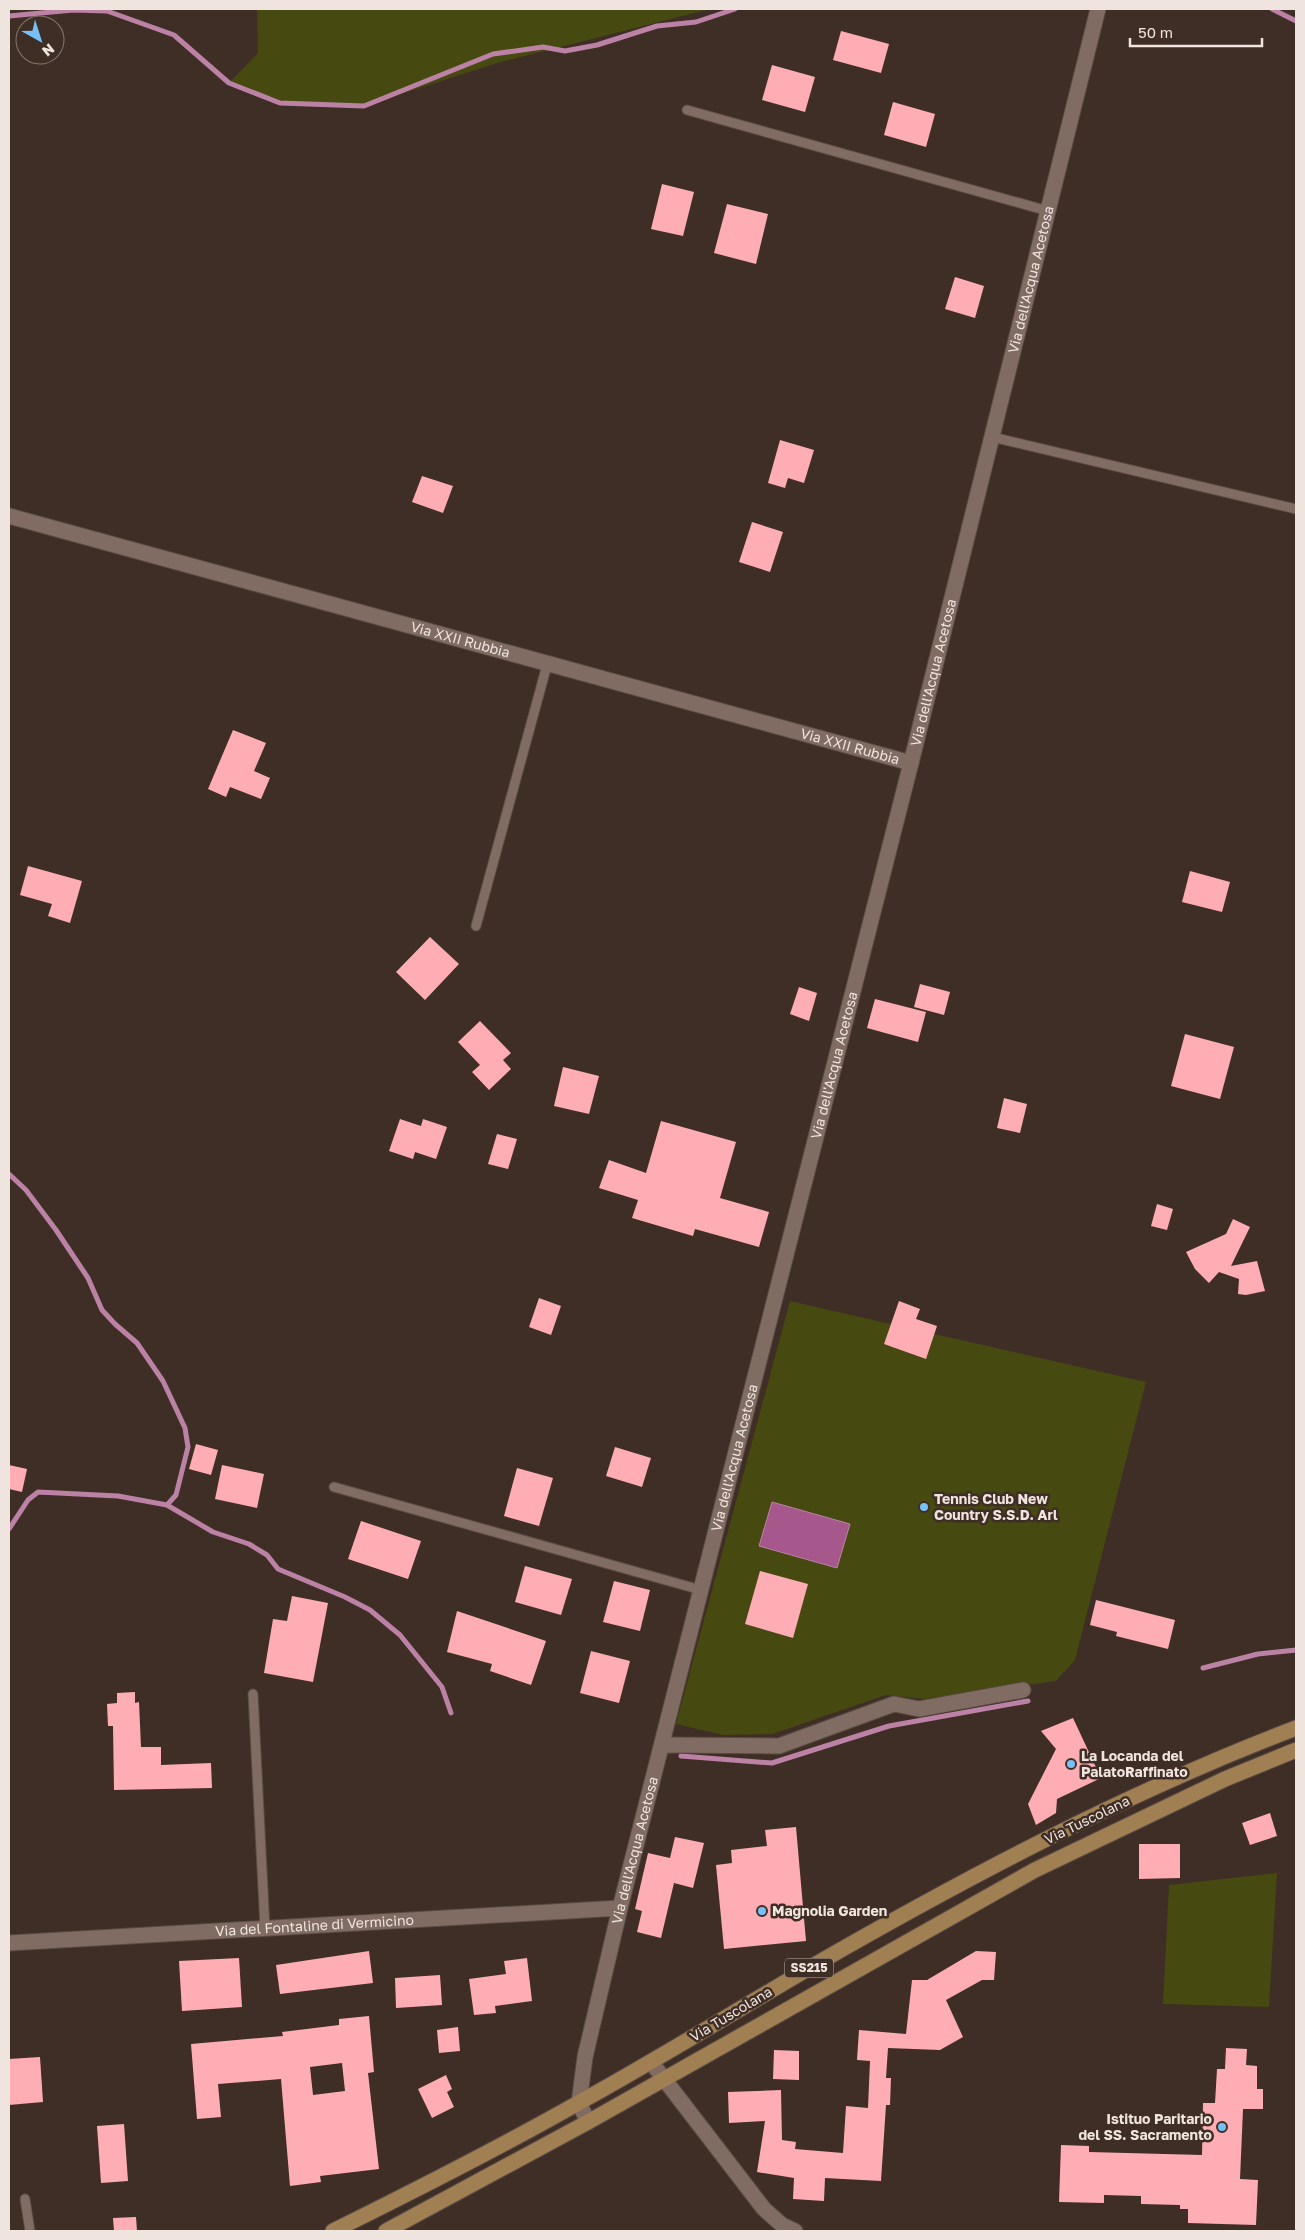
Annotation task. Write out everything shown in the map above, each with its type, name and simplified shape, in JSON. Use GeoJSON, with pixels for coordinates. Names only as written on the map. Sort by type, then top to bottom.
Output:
{"type":"FeatureCollection","features":[{"type":"Feature","properties":{"kind":"main road","name":"Via Tuscolana"},"geometry":{"type":"LineString","coordinates":[[333,2231],[469,2163],[579,2103],[813,1966],[1028,1848],[1201,1766],[1296,1728]]}},
{"type":"Feature","properties":{"kind":"main road","name":"Via Tuscolana"},"geometry":{"type":"LineString","coordinates":[[386,2231],[588,2122],[662,2078],[1034,1870],[1233,1775],[1296,1750]]}},
{"type":"Feature","properties":{"kind":"street","name":"Via dell'Acqua Acetosa"},"geometry":{"type":"LineString","coordinates":[[579,2103],[585,2056],[620,1908],[911,763],[1098,9]]}},
{"type":"Feature","properties":{"kind":"street","name":"Via XXII Rubbia"},"geometry":{"type":"LineString","coordinates":[[9,516],[547,665],[911,763]]}},
{"type":"Feature","properties":{"kind":"street"},"geometry":{"type":"LineString","coordinates":[[662,1744],[778,1746],[894,1704],[919,1709],[1023,1690]]}},
{"type":"Feature","properties":{"kind":"street","name":"Via del Fontaline di Vermicino"},"geometry":{"type":"LineString","coordinates":[[9,1943],[620,1908]]}},
{"type":"Feature","properties":{"kind":"street"},"geometry":{"type":"LineString","coordinates":[[650,2062],[764,2209],[782,2225],[795,2231]]}},
{"type":"Feature","properties":{"kind":"street"},"geometry":{"type":"LineString","coordinates":[[579,2103],[588,2122]]}},
{"type":"Feature","properties":{"kind":"lane"},"geometry":{"type":"LineString","coordinates":[[687,110],[1048,211]]}},
{"type":"Feature","properties":{"kind":"lane"},"geometry":{"type":"LineString","coordinates":[[992,437],[1296,510]]}},
{"type":"Feature","properties":{"kind":"lane"},"geometry":{"type":"LineString","coordinates":[[476,926],[547,665]]}},
{"type":"Feature","properties":{"kind":"lane"},"geometry":{"type":"LineString","coordinates":[[334,1487],[700,1590]]}},
{"type":"Feature","properties":{"kind":"lane"},"geometry":{"type":"LineString","coordinates":[[253,1694],[265,1928]]}},
{"type":"Feature","properties":{"kind":"lane"},"geometry":{"type":"LineString","coordinates":[[25,2198],[30,2231]]}},
{"type":"Feature","properties":{"kind":"shaded area"},"geometry":{"type":"Polygon","coordinates":[[[257,9],[710,9],[497,63],[364,106],[280,103],[229,83],[258,53],[257,9]]]}},
{"type":"Feature","properties":{"kind":"shaded area","name":"Tennis Club New Country S.S.D. Arl"},"geometry":{"type":"Polygon","coordinates":[[[790,1301],[1146,1382],[1075,1660],[1056,1681],[925,1699],[886,1695],[772,1734],[723,1735],[676,1724],[790,1301]]]}},
{"type":"Feature","properties":{"kind":"shaded area"},"geometry":{"type":"Polygon","coordinates":[[[772,1502],[850,1524],[837,1568],[759,1546],[772,1502]]]}},
{"type":"Feature","properties":{"kind":"shaded area"},"geometry":{"type":"Polygon","coordinates":[[[1277,1873],[1269,2007],[1163,2004],[1169,1885],[1277,1873]]]}},
{"type":"Feature","properties":{"kind":"building"},"geometry":{"type":"Polygon","coordinates":[[[841,31],[889,44],[881,73],[833,60],[841,31]]]}},
{"type":"Feature","properties":{"kind":"building"},"geometry":{"type":"Polygon","coordinates":[[[772,65],[815,77],[805,112],[762,100],[772,65]]]}},
{"type":"Feature","properties":{"kind":"building"},"geometry":{"type":"Polygon","coordinates":[[[893,102],[935,114],[926,147],[884,135],[893,102]]]}},
{"type":"Feature","properties":{"kind":"building"},"geometry":{"type":"Polygon","coordinates":[[[662,184],[694,192],[683,236],[651,229],[662,184]]]}},
{"type":"Feature","properties":{"kind":"building"},"geometry":{"type":"Polygon","coordinates":[[[727,204],[768,214],[756,264],[714,253],[727,204]]]}},
{"type":"Feature","properties":{"kind":"building"},"geometry":{"type":"Polygon","coordinates":[[[955,277],[984,286],[975,318],[945,309],[955,277]]]}},
{"type":"Feature","properties":{"kind":"building"},"geometry":{"type":"Polygon","coordinates":[[[780,440],[814,450],[804,483],[788,478],[785,488],[768,483],[780,440]]]}},
{"type":"Feature","properties":{"kind":"building"},"geometry":{"type":"Polygon","coordinates":[[[422,476],[453,486],[443,513],[412,502],[422,476]]]}},
{"type":"Feature","properties":{"kind":"building"},"geometry":{"type":"Polygon","coordinates":[[[752,522],[783,532],[770,572],[739,562],[752,522]]]}},
{"type":"Feature","properties":{"kind":"building"},"geometry":{"type":"Polygon","coordinates":[[[233,730],[266,743],[254,771],[270,778],[261,799],[230,787],[226,797],[208,789],[233,730]]]}},
{"type":"Feature","properties":{"kind":"building"},"geometry":{"type":"Polygon","coordinates":[[[28,866],[82,881],[70,923],[48,916],[52,904],[20,895],[28,866]]]}},
{"type":"Feature","properties":{"kind":"building"},"geometry":{"type":"Polygon","coordinates":[[[1190,871],[1230,882],[1222,912],[1182,902],[1190,871]]]}},
{"type":"Feature","properties":{"kind":"building"},"geometry":{"type":"Polygon","coordinates":[[[430,937],[459,964],[425,1000],[396,972],[430,937]]]}},
{"type":"Feature","properties":{"kind":"building"},"geometry":{"type":"Polygon","coordinates":[[[920,984],[950,992],[944,1015],[914,1007],[920,984]]]}},
{"type":"Feature","properties":{"kind":"building"},"geometry":{"type":"Polygon","coordinates":[[[799,987],[817,993],[809,1021],[790,1014],[799,987]]]}},
{"type":"Feature","properties":{"kind":"building"},"geometry":{"type":"Polygon","coordinates":[[[875,999],[926,1012],[918,1042],[867,1028],[875,999]]]}},
{"type":"Feature","properties":{"kind":"building"},"geometry":{"type":"Polygon","coordinates":[[[480,1021],[511,1053],[503,1060],[511,1069],[489,1090],[472,1072],[480,1065],[458,1042],[480,1021]]]}},
{"type":"Feature","properties":{"kind":"building"},"geometry":{"type":"Polygon","coordinates":[[[1185,1034],[1234,1047],[1220,1099],[1171,1086],[1185,1034]]]}},
{"type":"Feature","properties":{"kind":"building"},"geometry":{"type":"Polygon","coordinates":[[[563,1067],[599,1076],[589,1114],[554,1106],[563,1067]]]}},
{"type":"Feature","properties":{"kind":"building"},"geometry":{"type":"Polygon","coordinates":[[[1004,1098],[1027,1104],[1020,1133],[997,1128],[1004,1098]]]}},
{"type":"Feature","properties":{"kind":"building"},"geometry":{"type":"Polygon","coordinates":[[[400,1119],[421,1126],[423,1119],[447,1127],[436,1159],[415,1152],[413,1159],[389,1151],[400,1119]]]}},
{"type":"Feature","properties":{"kind":"building"},"geometry":{"type":"Polygon","coordinates":[[[661,1121],[736,1142],[720,1198],[769,1212],[759,1247],[695,1229],[693,1236],[632,1218],[638,1200],[599,1188],[609,1160],[646,1173],[661,1121]]]}},
{"type":"Feature","properties":{"kind":"building"},"geometry":{"type":"Polygon","coordinates":[[[497,1134],[517,1139],[508,1169],[488,1164],[497,1134]]]}},
{"type":"Feature","properties":{"kind":"building"},"geometry":{"type":"Polygon","coordinates":[[[1157,1204],[1173,1209],[1167,1230],[1151,1226],[1157,1204]]]}},
{"type":"Feature","properties":{"kind":"building"},"geometry":{"type":"Polygon","coordinates":[[[1233,1219],[1250,1227],[1231,1266],[1257,1261],[1265,1291],[1246,1295],[1238,1294],[1239,1279],[1219,1272],[1209,1283],[1195,1269],[1186,1252],[1226,1234],[1233,1219]]]}},
{"type":"Feature","properties":{"kind":"building"},"geometry":{"type":"Polygon","coordinates":[[[539,1298],[561,1306],[551,1335],[529,1327],[539,1298]]]}},
{"type":"Feature","properties":{"kind":"building"},"geometry":{"type":"Polygon","coordinates":[[[899,1301],[920,1309],[916,1319],[937,1326],[926,1359],[884,1344],[899,1301]]]}},
{"type":"Feature","properties":{"kind":"building"},"geometry":{"type":"Polygon","coordinates":[[[196,1444],[218,1450],[211,1475],[189,1469],[196,1444]]]}},
{"type":"Feature","properties":{"kind":"building"},"geometry":{"type":"Polygon","coordinates":[[[615,1447],[651,1458],[642,1487],[606,1476],[615,1447]]]}},
{"type":"Feature","properties":{"kind":"building"},"geometry":{"type":"Polygon","coordinates":[[[9,1465],[27,1469],[22,1492],[9,1489],[9,1465]]]}},
{"type":"Feature","properties":{"kind":"building"},"geometry":{"type":"Polygon","coordinates":[[[222,1465],[264,1474],[257,1508],[215,1499],[222,1465]]]}},
{"type":"Feature","properties":{"kind":"building"},"geometry":{"type":"Polygon","coordinates":[[[517,1468],[553,1478],[539,1526],[504,1516],[517,1468]]]}},
{"type":"Feature","properties":{"kind":"building"},"geometry":{"type":"Polygon","coordinates":[[[361,1521],[421,1541],[408,1579],[348,1559],[361,1521]]]}},
{"type":"Feature","properties":{"kind":"building"},"geometry":{"type":"Polygon","coordinates":[[[525,1566],[572,1579],[561,1615],[515,1602],[525,1566]]]}},
{"type":"Feature","properties":{"kind":"building"},"geometry":{"type":"Polygon","coordinates":[[[760,1571],[808,1584],[793,1638],[745,1624],[760,1571]]]}},
{"type":"Feature","properties":{"kind":"building"},"geometry":{"type":"Polygon","coordinates":[[[614,1581],[650,1590],[640,1631],[603,1622],[614,1581]]]}},
{"type":"Feature","properties":{"kind":"building"},"geometry":{"type":"Polygon","coordinates":[[[292,1596],[328,1603],[313,1682],[264,1673],[273,1619],[287,1621],[292,1596]]]}},
{"type":"Feature","properties":{"kind":"building"},"geometry":{"type":"Polygon","coordinates":[[[1096,1600],[1175,1620],[1168,1649],[1116,1636],[1117,1632],[1090,1625],[1096,1600]]]}},
{"type":"Feature","properties":{"kind":"building"},"geometry":{"type":"Polygon","coordinates":[[[457,1611],[546,1641],[531,1685],[490,1671],[492,1664],[447,1652],[457,1611]]]}},
{"type":"Feature","properties":{"kind":"building"},"geometry":{"type":"Polygon","coordinates":[[[591,1651],[630,1661],[619,1703],[580,1693],[591,1651]]]}},
{"type":"Feature","properties":{"kind":"building"},"geometry":{"type":"Polygon","coordinates":[[[135,1692],[135,1703],[139,1702],[141,1747],[161,1747],[161,1765],[211,1763],[212,1788],[114,1790],[113,1726],[108,1726],[107,1704],[117,1703],[117,1693],[135,1692]]]}},
{"type":"Feature","properties":{"kind":"building","name":"La Locanda del PalatoRaffinato"},"geometry":{"type":"Polygon","coordinates":[[[1073,1718],[1101,1778],[1057,1799],[1056,1813],[1036,1825],[1028,1804],[1056,1749],[1041,1731],[1073,1718]]]}},
{"type":"Feature","properties":{"kind":"building"},"geometry":{"type":"Polygon","coordinates":[[[1270,1813],[1277,1836],[1250,1845],[1242,1823],[1270,1813]]]}},
{"type":"Feature","properties":{"kind":"building","name":"Magnolia Garden"},"geometry":{"type":"Polygon","coordinates":[[[796,1827],[806,1941],[724,1949],[716,1865],[732,1863],[731,1850],[767,1846],[765,1830],[796,1827]]]}},
{"type":"Feature","properties":{"kind":"building"},"geometry":{"type":"Polygon","coordinates":[[[675,1837],[704,1843],[693,1888],[674,1883],[661,1938],[637,1932],[642,1911],[635,1909],[648,1853],[670,1858],[675,1837]]]}},
{"type":"Feature","properties":{"kind":"building"},"geometry":{"type":"Polygon","coordinates":[[[1139,1844],[1180,1844],[1180,1878],[1139,1879],[1139,1844]]]}},
{"type":"Feature","properties":{"kind":"building"},"geometry":{"type":"Polygon","coordinates":[[[369,1951],[373,1983],[280,1994],[276,1965],[369,1951]]]}},
{"type":"Feature","properties":{"kind":"building"},"geometry":{"type":"Polygon","coordinates":[[[976,1951],[996,1952],[994,1980],[982,1980],[946,2000],[963,2037],[940,2050],[888,2048],[886,2078],[891,2078],[890,2105],[886,2105],[881,2181],[825,2178],[824,2201],[793,2199],[794,2178],[757,2172],[765,2121],[729,2123],[728,2092],[781,2090],[782,2140],[796,2142],[795,2149],[843,2153],[846,2106],[868,2108],[870,2061],[857,2060],[859,2030],[906,2034],[912,1980],[927,1980],[976,1951]]]}},
{"type":"Feature","properties":{"kind":"building"},"geometry":{"type":"Polygon","coordinates":[[[239,1958],[242,2007],[182,2011],[179,1961],[239,1958]]]}},
{"type":"Feature","properties":{"kind":"building"},"geometry":{"type":"Polygon","coordinates":[[[527,1958],[532,2001],[495,2006],[496,2013],[474,2015],[469,1979],[506,1974],[504,1961],[527,1958]]]}},
{"type":"Feature","properties":{"kind":"building"},"geometry":{"type":"Polygon","coordinates":[[[440,1975],[442,2005],[396,2008],[395,1978],[440,1975]]]}},
{"type":"Feature","properties":{"kind":"building"},"geometry":{"type":"Polygon","coordinates":[[[369,2016],[374,2072],[368,2073],[379,2169],[320,2176],[321,2182],[290,2186],[281,2079],[218,2084],[221,2117],[197,2119],[191,2044],[283,2036],[282,2032],[339,2025],[339,2019],[369,2016]],[[342,2063],[310,2067],[313,2095],[345,2091],[342,2063]]]}},
{"type":"Feature","properties":{"kind":"building"},"geometry":{"type":"Polygon","coordinates":[[[458,2027],[460,2051],[439,2053],[437,2030],[458,2027]]]}},
{"type":"Feature","properties":{"kind":"building","name":"Istituo Paritario del SS. Sacramento"},"geometry":{"type":"Polygon","coordinates":[[[1226,2048],[1247,2049],[1246,2065],[1257,2066],[1257,2089],[1263,2089],[1263,2109],[1243,2109],[1240,2179],[1258,2180],[1256,2225],[1188,2223],[1188,2209],[1180,2209],[1180,2205],[1141,2204],[1141,2196],[1104,2195],[1104,2203],[1059,2202],[1061,2145],[1089,2146],[1089,2152],[1202,2155],[1203,2103],[1215,2103],[1217,2069],[1225,2069],[1226,2048]]]}},
{"type":"Feature","properties":{"kind":"building"},"geometry":{"type":"Polygon","coordinates":[[[774,2050],[799,2051],[799,2080],[773,2079],[774,2050]]]}},
{"type":"Feature","properties":{"kind":"building"},"geometry":{"type":"Polygon","coordinates":[[[40,2057],[43,2102],[9,2105],[9,2059],[40,2057]]]}},
{"type":"Feature","properties":{"kind":"building"},"geometry":{"type":"Polygon","coordinates":[[[446,2075],[452,2089],[447,2092],[454,2107],[432,2118],[418,2089],[446,2075]]]}},
{"type":"Feature","properties":{"kind":"building"},"geometry":{"type":"Polygon","coordinates":[[[124,2124],[128,2181],[101,2183],[97,2126],[124,2124]]]}},
{"type":"Feature","properties":{"kind":"building"},"geometry":{"type":"Polygon","coordinates":[[[136,2217],[137,2231],[114,2231],[113,2218],[136,2217]]]}},
{"type":"Feature","properties":{"kind":"waterway"},"geometry":{"type":"LineString","coordinates":[[9,16],[73,10],[107,11],[174,35],[229,83],[280,103],[364,106],[493,54],[543,47],[565,51],[597,45],[657,26],[696,22],[735,9]]}},
{"type":"Feature","properties":{"kind":"waterway"},"geometry":{"type":"LineString","coordinates":[[1272,9],[1296,21]]}},
{"type":"Feature","properties":{"kind":"waterway"},"geometry":{"type":"LineString","coordinates":[[9,1174],[26,1190],[56,1230],[88,1278],[102,1310],[137,1343],[163,1381],[185,1428],[188,1447],[176,1495],[167,1505]]}},
{"type":"Feature","properties":{"kind":"waterway"},"geometry":{"type":"LineString","coordinates":[[9,1529],[28,1500],[38,1492],[118,1496],[167,1505],[213,1532],[249,1544],[267,1555],[278,1569],[345,1597],[370,1610],[400,1635],[442,1687],[451,1713]]}},
{"type":"Feature","properties":{"kind":"waterway"},"geometry":{"type":"LineString","coordinates":[[1203,1668],[1258,1654],[1296,1650]]}},
{"type":"Feature","properties":{"kind":"waterway"},"geometry":{"type":"LineString","coordinates":[[681,1756],[772,1763],[889,1726],[1028,1701]]}},
{"type":"Feature","properties":{"kind":"place","name":"Tennis Club New Country S.S.D. Arl"},"geometry":{"type":"Point","coordinates":[924,1507]}},
{"type":"Feature","properties":{"kind":"place","name":"La Locanda del PalatoRaffinato"},"geometry":{"type":"Point","coordinates":[1071,1764]}},
{"type":"Feature","properties":{"kind":"place","name":"Magnolia Garden"},"geometry":{"type":"Point","coordinates":[762,1911]}},
{"type":"Feature","properties":{"kind":"place","name":"Istituo Paritario del SS. Sacramento"},"geometry":{"type":"Point","coordinates":[1222,2127]}}]}
